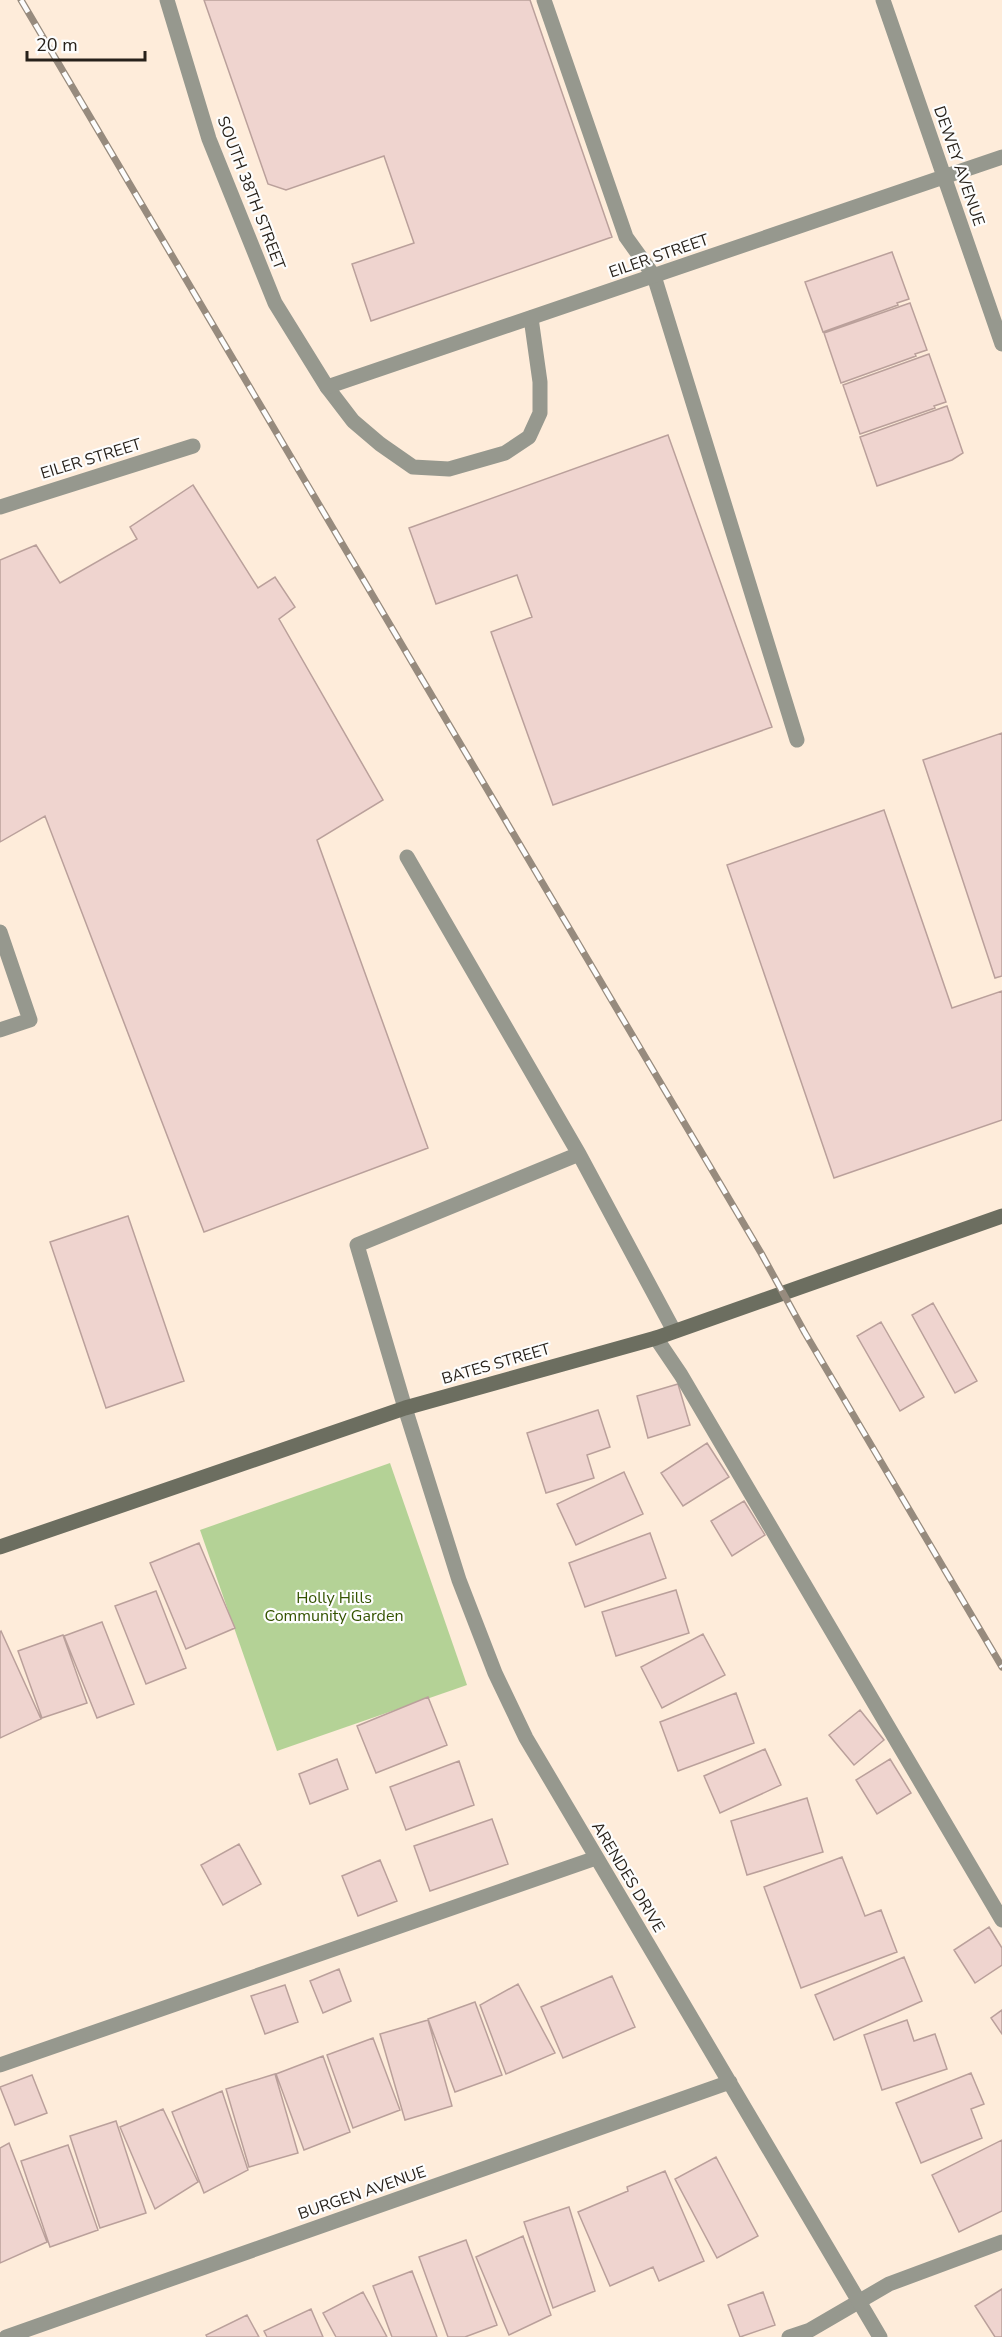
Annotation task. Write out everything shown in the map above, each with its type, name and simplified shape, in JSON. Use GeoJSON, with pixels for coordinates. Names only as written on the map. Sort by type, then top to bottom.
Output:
{"type":"FeatureCollection","features":[{"type":"Feature","properties":{"kind":"main road","name":"BATES STREET"},"geometry":{"type":"LineString","coordinates":[[0,1547],[405,1408],[656,1338],[1002,1216]]}},
{"type":"Feature","properties":{"kind":"street","name":"SOUTH 38TH STREET"},"geometry":{"type":"LineString","coordinates":[[167,0],[208,139],[275,303],[327,387],[353,421],[380,444],[413,467],[449,469],[505,453],[529,437],[540,413],[540,382],[531,318]]}},
{"type":"Feature","properties":{"kind":"street"},"geometry":{"type":"LineString","coordinates":[[544,0],[626,237],[654,276],[797,740]]}},
{"type":"Feature","properties":{"kind":"street","name":"DEWEY AVENUE"},"geometry":{"type":"LineString","coordinates":[[883,0],[1002,344]]}},
{"type":"Feature","properties":{"kind":"street","name":"EILER STREET"},"geometry":{"type":"LineString","coordinates":[[327,387],[1002,158]]}},
{"type":"Feature","properties":{"kind":"street","name":"EILER STREET"},"geometry":{"type":"LineString","coordinates":[[0,507],[193,446]]}},
{"type":"Feature","properties":{"kind":"street"},"geometry":{"type":"LineString","coordinates":[[407,858],[579,1154],[674,1331]]}},
{"type":"Feature","properties":{"kind":"street"},"geometry":{"type":"LineString","coordinates":[[0,932],[30,1020],[0,1030]]}},
{"type":"Feature","properties":{"kind":"street","name":"ARENDES DRIVE"},"geometry":{"type":"LineString","coordinates":[[579,1154],[357,1245],[459,1580],[495,1674],[526,1738],[880,2337]]}},
{"type":"Feature","properties":{"kind":"street"},"geometry":{"type":"LineString","coordinates":[[656,1338],[681,1375],[1002,1920]]}},
{"type":"Feature","properties":{"kind":"street"},"geometry":{"type":"LineString","coordinates":[[0,2065],[596,1858]]}},
{"type":"Feature","properties":{"kind":"street","name":"BURGEN AVENUE"},"geometry":{"type":"LineString","coordinates":[[6,2337],[730,2082]]}},
{"type":"Feature","properties":{"kind":"street"},"geometry":{"type":"LineString","coordinates":[[789,2337],[810,2330],[858,2300],[890,2284],[1002,2242]]}},
{"type":"Feature","properties":{"kind":"green space","name":"Holly Hills Community Garden"},"geometry":{"type":"Polygon","coordinates":[[[390,1463],[467,1685],[277,1751],[200,1530],[390,1463]]]}},
{"type":"Feature","properties":{"kind":"building"},"geometry":{"type":"Polygon","coordinates":[[[204,0],[530,0],[612,237],[371,321],[352,264],[414,243],[384,156],[286,190],[268,184],[204,0]]]}},
{"type":"Feature","properties":{"kind":"building"},"geometry":{"type":"Polygon","coordinates":[[[892,252],[909,299],[823,332],[805,282],[892,252]]]}},
{"type":"Feature","properties":{"kind":"building"},"geometry":{"type":"Polygon","coordinates":[[[910,303],[927,350],[841,383],[824,333],[910,303]]]}},
{"type":"Feature","properties":{"kind":"building"},"geometry":{"type":"Polygon","coordinates":[[[929,354],[946,402],[860,434],[843,385],[929,354]]]}},
{"type":"Feature","properties":{"kind":"building"},"geometry":{"type":"Polygon","coordinates":[[[947,406],[963,453],[952,460],[877,486],[860,437],[947,406]]]}},
{"type":"Feature","properties":{"kind":"building"},"geometry":{"type":"Polygon","coordinates":[[[668,435],[772,727],[553,805],[491,632],[532,617],[517,575],[436,604],[409,528],[668,435]]]}},
{"type":"Feature","properties":{"kind":"building"},"geometry":{"type":"Polygon","coordinates":[[[193,485],[258,588],[275,577],[295,607],[279,619],[383,800],[317,840],[428,1148],[204,1232],[45,816],[0,842],[0,560],[36,545],[60,583],[137,539],[130,527],[193,485]]]}},
{"type":"Feature","properties":{"kind":"building"},"geometry":{"type":"Polygon","coordinates":[[[1002,733],[1002,976],[995,978],[923,760],[1002,733]]]}},
{"type":"Feature","properties":{"kind":"building"},"geometry":{"type":"Polygon","coordinates":[[[884,810],[952,1008],[1002,991],[1002,1120],[834,1178],[727,865],[884,810]]]}},
{"type":"Feature","properties":{"kind":"building"},"geometry":{"type":"Polygon","coordinates":[[[128,1216],[184,1381],[106,1408],[50,1242],[128,1216]]]}},
{"type":"Feature","properties":{"kind":"building"},"geometry":{"type":"Polygon","coordinates":[[[933,1303],[977,1381],[955,1393],[912,1315],[933,1303]]]}},
{"type":"Feature","properties":{"kind":"building"},"geometry":{"type":"Polygon","coordinates":[[[881,1322],[924,1397],[900,1411],[857,1336],[881,1322]]]}},
{"type":"Feature","properties":{"kind":"building"},"geometry":{"type":"Polygon","coordinates":[[[678,1384],[690,1425],[648,1438],[637,1396],[678,1384]]]}},
{"type":"Feature","properties":{"kind":"building"},"geometry":{"type":"Polygon","coordinates":[[[598,1410],[610,1447],[587,1455],[594,1478],[546,1493],[527,1433],[598,1410]]]}},
{"type":"Feature","properties":{"kind":"building"},"geometry":{"type":"Polygon","coordinates":[[[707,1443],[729,1477],[683,1506],[661,1473],[707,1443]]]}},
{"type":"Feature","properties":{"kind":"building"},"geometry":{"type":"Polygon","coordinates":[[[624,1472],[643,1514],[576,1545],[557,1504],[624,1472]]]}},
{"type":"Feature","properties":{"kind":"building"},"geometry":{"type":"Polygon","coordinates":[[[744,1501],[765,1535],[732,1556],[711,1521],[744,1501]]]}},
{"type":"Feature","properties":{"kind":"building"},"geometry":{"type":"Polygon","coordinates":[[[650,1533],[666,1578],[585,1607],[569,1563],[650,1533]]]}},
{"type":"Feature","properties":{"kind":"building"},"geometry":{"type":"Polygon","coordinates":[[[199,1543],[235,1628],[186,1649],[150,1563],[199,1543]]]}},
{"type":"Feature","properties":{"kind":"building"},"geometry":{"type":"Polygon","coordinates":[[[676,1590],[689,1633],[616,1656],[602,1612],[676,1590]]]}},
{"type":"Feature","properties":{"kind":"building"},"geometry":{"type":"Polygon","coordinates":[[[156,1591],[186,1668],[146,1684],[115,1606],[156,1591]]]}},
{"type":"Feature","properties":{"kind":"building"},"geometry":{"type":"Polygon","coordinates":[[[102,1622],[134,1704],[97,1718],[64,1636],[102,1622]]]}},
{"type":"Feature","properties":{"kind":"building"},"geometry":{"type":"Polygon","coordinates":[[[0,1632],[41,1719],[0,1738],[0,1632]]]}},
{"type":"Feature","properties":{"kind":"building"},"geometry":{"type":"Polygon","coordinates":[[[703,1634],[725,1675],[662,1708],[641,1667],[703,1634]]]}},
{"type":"Feature","properties":{"kind":"building"},"geometry":{"type":"Polygon","coordinates":[[[63,1635],[87,1703],[42,1718],[18,1651],[63,1635]]]}},
{"type":"Feature","properties":{"kind":"building"},"geometry":{"type":"Polygon","coordinates":[[[736,1693],[754,1743],[678,1771],[660,1722],[736,1693]]]}},
{"type":"Feature","properties":{"kind":"building"},"geometry":{"type":"Polygon","coordinates":[[[428,1697],[447,1745],[376,1773],[357,1726],[428,1697]]]}},
{"type":"Feature","properties":{"kind":"building"},"geometry":{"type":"Polygon","coordinates":[[[860,1710],[884,1740],[854,1765],[829,1735],[860,1710]]]}},
{"type":"Feature","properties":{"kind":"building"},"geometry":{"type":"Polygon","coordinates":[[[765,1749],[781,1785],[720,1813],[704,1776],[765,1749]]]}},
{"type":"Feature","properties":{"kind":"building"},"geometry":{"type":"Polygon","coordinates":[[[337,1759],[348,1789],[310,1804],[299,1774],[337,1759]]]}},
{"type":"Feature","properties":{"kind":"building"},"geometry":{"type":"Polygon","coordinates":[[[890,1759],[911,1793],[877,1814],[856,1780],[890,1759]]]}},
{"type":"Feature","properties":{"kind":"building"},"geometry":{"type":"Polygon","coordinates":[[[459,1761],[474,1805],[406,1830],[390,1787],[459,1761]]]}},
{"type":"Feature","properties":{"kind":"building"},"geometry":{"type":"Polygon","coordinates":[[[807,1798],[823,1852],[747,1875],[731,1821],[807,1798]]]}},
{"type":"Feature","properties":{"kind":"building"},"geometry":{"type":"Polygon","coordinates":[[[492,1819],[508,1864],[430,1891],[414,1846],[492,1819]]]}},
{"type":"Feature","properties":{"kind":"building"},"geometry":{"type":"Polygon","coordinates":[[[239,1844],[261,1884],[223,1905],[201,1865],[239,1844]]]}},
{"type":"Feature","properties":{"kind":"building"},"geometry":{"type":"Polygon","coordinates":[[[842,1857],[865,1916],[881,1910],[897,1952],[801,1988],[764,1887],[842,1857]]]}},
{"type":"Feature","properties":{"kind":"building"},"geometry":{"type":"Polygon","coordinates":[[[380,1860],[397,1901],[358,1916],[342,1876],[380,1860]]]}},
{"type":"Feature","properties":{"kind":"building"},"geometry":{"type":"Polygon","coordinates":[[[989,1927],[1002,1948],[1002,1965],[975,1983],[954,1950],[989,1927]]]}},
{"type":"Feature","properties":{"kind":"building"},"geometry":{"type":"Polygon","coordinates":[[[904,1957],[922,2001],[834,2040],[815,1995],[904,1957]]]}},
{"type":"Feature","properties":{"kind":"building"},"geometry":{"type":"Polygon","coordinates":[[[339,1969],[351,2001],[323,2013],[310,1981],[339,1969]]]}},
{"type":"Feature","properties":{"kind":"building"},"geometry":{"type":"Polygon","coordinates":[[[612,1976],[635,2027],[563,2058],[541,2007],[612,1976]]]}},
{"type":"Feature","properties":{"kind":"building"},"geometry":{"type":"Polygon","coordinates":[[[518,1984],[555,2053],[506,2074],[480,2005],[518,1984]]]}},
{"type":"Feature","properties":{"kind":"building"},"geometry":{"type":"Polygon","coordinates":[[[285,1985],[298,2022],[265,2034],[251,1996],[285,1985]]]}},
{"type":"Feature","properties":{"kind":"building"},"geometry":{"type":"Polygon","coordinates":[[[475,2002],[502,2075],[455,2092],[428,2019],[475,2002]]]}},
{"type":"Feature","properties":{"kind":"building"},"geometry":{"type":"Polygon","coordinates":[[[1002,2010],[1002,2034],[991,2018],[1002,2010]]]}},
{"type":"Feature","properties":{"kind":"building"},"geometry":{"type":"Polygon","coordinates":[[[428,2020],[452,2106],[405,2120],[380,2034],[428,2020]]]}},
{"type":"Feature","properties":{"kind":"building"},"geometry":{"type":"Polygon","coordinates":[[[907,2020],[914,2041],[935,2034],[947,2069],[882,2090],[864,2035],[907,2020]]]}},
{"type":"Feature","properties":{"kind":"building"},"geometry":{"type":"Polygon","coordinates":[[[373,2038],[400,2110],[353,2128],[327,2055],[373,2038]]]}},
{"type":"Feature","properties":{"kind":"building"},"geometry":{"type":"Polygon","coordinates":[[[323,2056],[350,2132],[304,2150],[276,2074],[323,2056]]]}},
{"type":"Feature","properties":{"kind":"building"},"geometry":{"type":"Polygon","coordinates":[[[971,2073],[984,2104],[971,2109],[982,2138],[921,2163],[896,2103],[971,2073]]]}},
{"type":"Feature","properties":{"kind":"building"},"geometry":{"type":"Polygon","coordinates":[[[275,2074],[298,2153],[249,2167],[226,2089],[275,2074]]]}},
{"type":"Feature","properties":{"kind":"building"},"geometry":{"type":"Polygon","coordinates":[[[32,2075],[47,2113],[15,2125],[0,2087],[32,2075]]]}},
{"type":"Feature","properties":{"kind":"building"},"geometry":{"type":"Polygon","coordinates":[[[222,2091],[248,2170],[204,2193],[172,2112],[222,2091]]]}},
{"type":"Feature","properties":{"kind":"building"},"geometry":{"type":"Polygon","coordinates":[[[163,2109],[198,2182],[155,2209],[120,2127],[163,2109]]]}},
{"type":"Feature","properties":{"kind":"building"},"geometry":{"type":"Polygon","coordinates":[[[116,2121],[146,2213],[100,2228],[70,2136],[116,2121]]]}},
{"type":"Feature","properties":{"kind":"building"},"geometry":{"type":"Polygon","coordinates":[[[1002,2140],[1002,2211],[959,2232],[932,2175],[1002,2140]]]}},
{"type":"Feature","properties":{"kind":"building"},"geometry":{"type":"Polygon","coordinates":[[[9,2143],[47,2242],[0,2263],[0,2148],[9,2143]]]}},
{"type":"Feature","properties":{"kind":"building"},"geometry":{"type":"Polygon","coordinates":[[[68,2145],[98,2230],[50,2247],[21,2161],[68,2145]]]}},
{"type":"Feature","properties":{"kind":"building"},"geometry":{"type":"Polygon","coordinates":[[[716,2157],[758,2236],[717,2258],[675,2179],[716,2157]]]}},
{"type":"Feature","properties":{"kind":"building"},"geometry":{"type":"Polygon","coordinates":[[[665,2171],[704,2261],[659,2281],[653,2267],[610,2286],[578,2212],[628,2191],[627,2187],[665,2171]]]}},
{"type":"Feature","properties":{"kind":"building"},"geometry":{"type":"Polygon","coordinates":[[[569,2207],[595,2291],[553,2308],[524,2222],[569,2207]]]}},
{"type":"Feature","properties":{"kind":"building"},"geometry":{"type":"Polygon","coordinates":[[[523,2236],[551,2315],[509,2335],[476,2257],[523,2236]]]}},
{"type":"Feature","properties":{"kind":"building"},"geometry":{"type":"Polygon","coordinates":[[[466,2240],[497,2325],[465,2337],[448,2337],[419,2257],[466,2240]]]}},
{"type":"Feature","properties":{"kind":"building"},"geometry":{"type":"Polygon","coordinates":[[[412,2271],[437,2337],[392,2337],[373,2286],[412,2271]]]}},
{"type":"Feature","properties":{"kind":"building"},"geometry":{"type":"Polygon","coordinates":[[[1002,2289],[1002,2337],[995,2337],[975,2306],[1002,2289]]]}},
{"type":"Feature","properties":{"kind":"building"},"geometry":{"type":"Polygon","coordinates":[[[363,2292],[387,2337],[336,2337],[323,2313],[363,2292]]]}},
{"type":"Feature","properties":{"kind":"building"},"geometry":{"type":"Polygon","coordinates":[[[763,2292],[775,2325],[740,2337],[728,2305],[763,2292]]]}},
{"type":"Feature","properties":{"kind":"building"},"geometry":{"type":"Polygon","coordinates":[[[311,2309],[323,2337],[267,2337],[264,2331],[311,2309]]]}},
{"type":"Feature","properties":{"kind":"building"},"geometry":{"type":"Polygon","coordinates":[[[247,2315],[259,2337],[207,2337],[206,2335],[247,2315]]]}},
{"type":"Feature","properties":{"kind":"railway"},"geometry":{"type":"LineString","coordinates":[[21,0],[761,1253],[805,1333],[1002,1667]]}}]}
